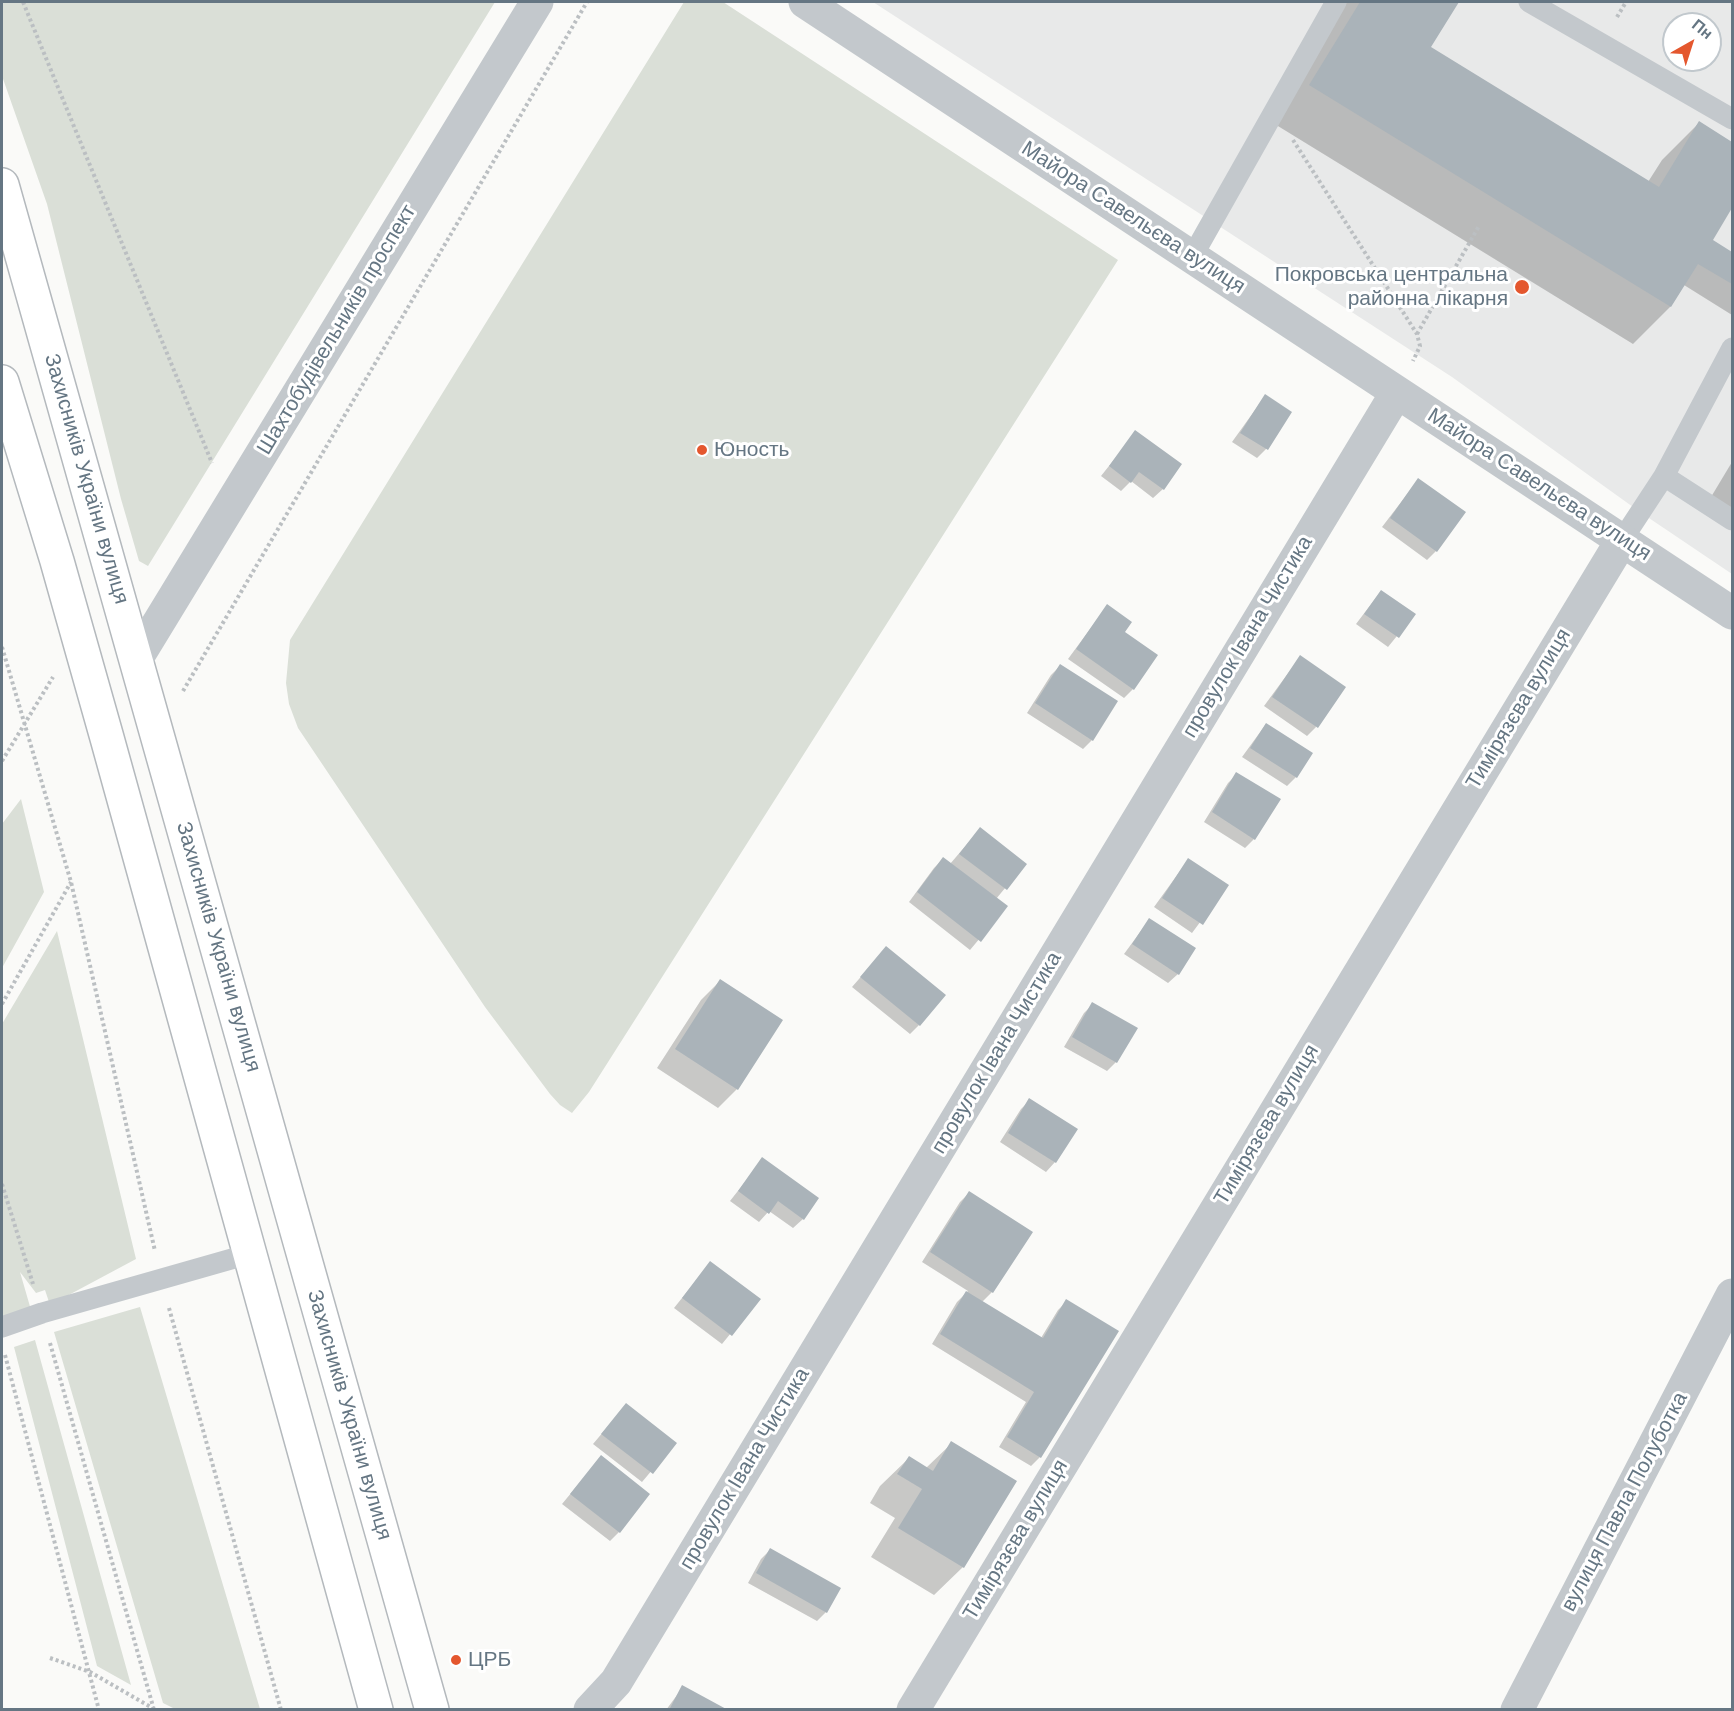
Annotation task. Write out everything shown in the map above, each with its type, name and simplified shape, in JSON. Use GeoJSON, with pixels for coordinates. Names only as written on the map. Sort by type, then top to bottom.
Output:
{"type":"FeatureCollection","features":[{"type":"Feature","properties":{"kind":"highway","name":"Захисників України вулиця"},"geometry":{"type":"LineString","coordinates":[[2,185],[432,1710]]}},
{"type":"Feature","properties":{"kind":"highway"},"geometry":{"type":"LineString","coordinates":[[2,382],[78,635],[375,1710]]}},
{"type":"Feature","properties":{"kind":"street","name":"Шахтобудівельників проспект"},"geometry":{"type":"LineString","coordinates":[[137,658],[537,2]]}},
{"type":"Feature","properties":{"kind":"street","name":"Майора Савельєва вулиця"},"geometry":{"type":"LineString","coordinates":[[805,2],[1732,613]]}},
{"type":"Feature","properties":{"kind":"street","name":"провулок Івана Чистика"},"geometry":{"type":"LineString","coordinates":[[590,1710],[616,1682],[1397,392]]}},
{"type":"Feature","properties":{"kind":"street","name":"Тимірязєва вулиця"},"geometry":{"type":"LineString","coordinates":[[913,1710],[1622,540]]}},
{"type":"Feature","properties":{"kind":"street","name":"вулиця Павла Полуботка"},"geometry":{"type":"LineString","coordinates":[[1516,1710],[1732,1295]]}},
{"type":"Feature","properties":{"kind":"lane"},"geometry":{"type":"LineString","coordinates":[[1192,257],[1336,2]]}},
{"type":"Feature","properties":{"kind":"lane"},"geometry":{"type":"LineString","coordinates":[[1529,2],[1732,119]]}},
{"type":"Feature","properties":{"kind":"lane"},"geometry":{"type":"LineString","coordinates":[[1622,540],[1664,476],[1732,348]]}},
{"type":"Feature","properties":{"kind":"lane"},"geometry":{"type":"LineString","coordinates":[[1664,476],[1732,520]]}},
{"type":"Feature","properties":{"kind":"lane"},"geometry":{"type":"LineString","coordinates":[[2,1327],[42,1313],[249,1254]]}},
{"type":"Feature","properties":{"kind":"path"},"geometry":{"type":"LineString","coordinates":[[23,2],[212,464]]}},
{"type":"Feature","properties":{"kind":"path"},"geometry":{"type":"LineString","coordinates":[[180,697],[587,2]]}},
{"type":"Feature","properties":{"kind":"path"},"geometry":{"type":"LineString","coordinates":[[1274,109],[1417,334],[1420,346],[1397,392]]}},
{"type":"Feature","properties":{"kind":"path"},"geometry":{"type":"LineString","coordinates":[[1417,334],[1479,226]]}},
{"type":"Feature","properties":{"kind":"path"},"geometry":{"type":"LineString","coordinates":[[2,761],[78,635]]}},
{"type":"Feature","properties":{"kind":"path"},"geometry":{"type":"LineString","coordinates":[[2,647],[71,882],[162,1280],[281,1710]]}},
{"type":"Feature","properties":{"kind":"path"},"geometry":{"type":"LineString","coordinates":[[2,1004],[71,882]]}},
{"type":"Feature","properties":{"kind":"path"},"geometry":{"type":"LineString","coordinates":[[2,1184],[42,1313],[155,1709]]}},
{"type":"Feature","properties":{"kind":"path"},"geometry":{"type":"LineString","coordinates":[[4,1354],[99,1710]]}},
{"type":"Feature","properties":{"kind":"path"},"geometry":{"type":"LineString","coordinates":[[50,1658],[90,1672],[155,1709]]}},
{"type":"Feature","properties":{"kind":"shaded area"},"geometry":{"type":"Polygon","coordinates":[[[2,2],[495,2],[148,566],[139,561],[121,499],[47,204],[2,76],[2,2]]]}},
{"type":"Feature","properties":{"kind":"shaded area","name":"Юность"},"geometry":{"type":"Polygon","coordinates":[[[684,2],[723,2],[1118,260],[589,1092],[572,1113],[550,1094],[485,1007],[298,728],[289,704],[286,683],[290,640],[684,2]]]}},
{"type":"Feature","properties":{"kind":"shaded area","name":"Покровська центральна районна лікарня"},"geometry":{"type":"Polygon","coordinates":[[[873,2],[1732,2],[1732,574],[1640,512],[1452,377],[873,2]]]}},
{"type":"Feature","properties":{"kind":"shaded area"},"geometry":{"type":"Polygon","coordinates":[[[21,799],[44,892],[2,968],[2,824],[21,799]]]}},
{"type":"Feature","properties":{"kind":"shaded area"},"geometry":{"type":"Polygon","coordinates":[[[57,931],[136,1259],[50,1305],[45,1290],[36,1293],[20,1272],[31,1310],[2,1317],[2,1024],[57,931]]]}},
{"type":"Feature","properties":{"kind":"shaded area"},"geometry":{"type":"Polygon","coordinates":[[[140,1307],[260,1709],[175,1709],[163,1703],[54,1332],[140,1307]]]}},
{"type":"Feature","properties":{"kind":"shaded area"},"geometry":{"type":"Polygon","coordinates":[[[35,1340],[131,1685],[97,1666],[14,1347],[35,1340]]]}},
{"type":"Feature","properties":{"kind":"building"},"geometry":{"type":"Polygon","coordinates":[[[1360,2],[1459,2],[1431,47],[1659,187],[1699,121],[1732,142],[1732,208],[1713,240],[1732,252],[1732,284],[1698,264],[1671,307],[1309,85],[1360,2]]]}},
{"type":"Feature","properties":{"kind":"building"},"geometry":{"type":"Polygon","coordinates":[[[1265,394],[1292,412],[1268,450],[1240,433],[1265,394]]]}},
{"type":"Feature","properties":{"kind":"building"},"geometry":{"type":"Polygon","coordinates":[[[1135,430],[1182,464],[1164,490],[1139,472],[1131,483],[1109,466],[1135,430]]]}},
{"type":"Feature","properties":{"kind":"building"},"geometry":{"type":"Polygon","coordinates":[[[1418,478],[1466,512],[1437,552],[1390,518],[1418,478]]]}},
{"type":"Feature","properties":{"kind":"building"},"geometry":{"type":"Polygon","coordinates":[[[1381,590],[1416,614],[1399,638],[1364,614],[1381,590]]]}},
{"type":"Feature","properties":{"kind":"building"},"geometry":{"type":"Polygon","coordinates":[[[1107,604],[1132,622],[1125,632],[1158,655],[1134,690],[1076,649],[1107,604]]]}},
{"type":"Feature","properties":{"kind":"building"},"geometry":{"type":"Polygon","coordinates":[[[1300,655],[1346,687],[1318,728],[1272,697],[1300,655]]]}},
{"type":"Feature","properties":{"kind":"building"},"geometry":{"type":"Polygon","coordinates":[[[1060,664],[1118,701],[1093,741],[1035,703],[1060,664]]]}},
{"type":"Feature","properties":{"kind":"building"},"geometry":{"type":"Polygon","coordinates":[[[1266,723],[1313,753],[1297,778],[1250,748],[1266,723]]]}},
{"type":"Feature","properties":{"kind":"building"},"geometry":{"type":"Polygon","coordinates":[[[1236,772],[1281,799],[1255,840],[1212,812],[1236,772]]]}},
{"type":"Feature","properties":{"kind":"building"},"geometry":{"type":"Polygon","coordinates":[[[980,827],[1027,864],[1007,890],[959,854],[980,827]]]}},
{"type":"Feature","properties":{"kind":"building"},"geometry":{"type":"Polygon","coordinates":[[[943,857],[1008,906],[981,942],[917,892],[943,857]]]}},
{"type":"Feature","properties":{"kind":"building"},"geometry":{"type":"Polygon","coordinates":[[[1188,858],[1229,885],[1203,925],[1162,898],[1188,858]]]}},
{"type":"Feature","properties":{"kind":"building"},"geometry":{"type":"Polygon","coordinates":[[[1149,918],[1196,948],[1179,975],[1132,944],[1149,918]]]}},
{"type":"Feature","properties":{"kind":"building"},"geometry":{"type":"Polygon","coordinates":[[[886,946],[946,995],[920,1026],[860,977],[886,946]]]}},
{"type":"Feature","properties":{"kind":"building"},"geometry":{"type":"Polygon","coordinates":[[[720,979],[783,1020],[738,1090],[675,1049],[720,979]]]}},
{"type":"Feature","properties":{"kind":"building"},"geometry":{"type":"Polygon","coordinates":[[[1092,1002],[1138,1028],[1117,1063],[1072,1037],[1092,1002]]]}},
{"type":"Feature","properties":{"kind":"building"},"geometry":{"type":"Polygon","coordinates":[[[1029,1098],[1078,1129],[1056,1163],[1008,1133],[1029,1098]]]}},
{"type":"Feature","properties":{"kind":"building"},"geometry":{"type":"Polygon","coordinates":[[[762,1157],[819,1198],[804,1220],[778,1201],[769,1214],[738,1191],[762,1157]]]}},
{"type":"Feature","properties":{"kind":"building"},"geometry":{"type":"Polygon","coordinates":[[[969,1191],[1033,1232],[993,1293],[930,1252],[969,1191]]]}},
{"type":"Feature","properties":{"kind":"building"},"geometry":{"type":"Polygon","coordinates":[[[710,1261],[761,1299],[732,1336],[682,1298],[710,1261]]]}},
{"type":"Feature","properties":{"kind":"building"},"geometry":{"type":"Polygon","coordinates":[[[966,1291],[1043,1338],[1066,1299],[1119,1331],[1041,1458],[1007,1437],[1034,1392],[940,1334],[966,1291]]]}},
{"type":"Feature","properties":{"kind":"building"},"geometry":{"type":"Polygon","coordinates":[[[626,1403],[677,1443],[653,1474],[601,1434],[626,1403]]]}},
{"type":"Feature","properties":{"kind":"building"},"geometry":{"type":"Polygon","coordinates":[[[951,1441],[1017,1481],[964,1568],[898,1528],[922,1489],[897,1474],[909,1456],[933,1471],[951,1441]]]}},
{"type":"Feature","properties":{"kind":"building"},"geometry":{"type":"Polygon","coordinates":[[[601,1455],[650,1494],[620,1533],[570,1494],[601,1455]]]}},
{"type":"Feature","properties":{"kind":"building"},"geometry":{"type":"Polygon","coordinates":[[[770,1548],[841,1588],[827,1613],[756,1573],[770,1548]]]}},
{"type":"Feature","properties":{"kind":"building"},"geometry":{"type":"Polygon","coordinates":[[[682,1685],[728,1710],[669,1710],[682,1685]]]}},
{"type":"Feature","properties":{"kind":"place","name":"Покровська центральна районна лікарня"},"geometry":{"type":"Point","coordinates":[1522,287]}},
{"type":"Feature","properties":{"kind":"place","name":"Юность"},"geometry":{"type":"Point","coordinates":[702,450]}},
{"type":"Feature","properties":{"kind":"place","name":"ЦРБ"},"geometry":{"type":"Point","coordinates":[456,1660]}}]}
